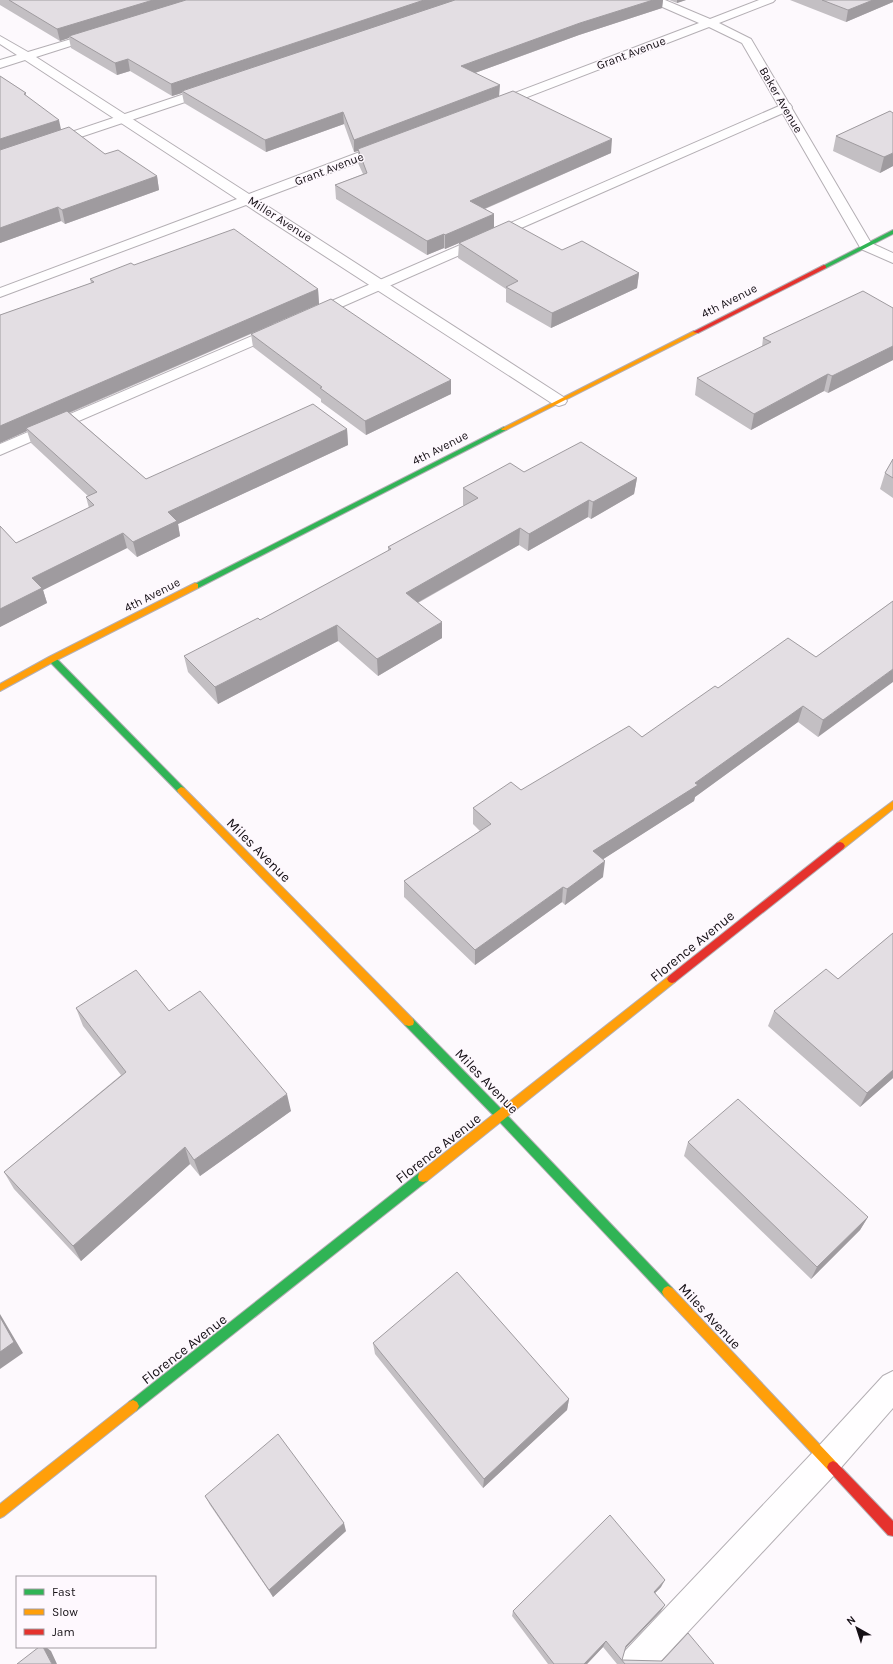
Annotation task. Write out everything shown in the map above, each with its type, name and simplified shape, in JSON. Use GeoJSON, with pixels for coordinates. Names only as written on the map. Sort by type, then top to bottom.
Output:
{"type":"FeatureCollection","features":[{"type":"Feature","properties":{"kind":"street","name":"Baker Avenue"},"geometry":{"type":"LineString","coordinates":[[655,0],[710,23],[747,41],[866,246]]}},
{"type":"Feature","properties":{"kind":"street","name":"Grant Avenue"},"geometry":{"type":"LineString","coordinates":[[487,108],[769,0]]}},
{"type":"Feature","properties":{"kind":"street"},"geometry":{"type":"LineString","coordinates":[[0,64],[111,30]]}},
{"type":"Feature","properties":{"kind":"street","name":"Miller Avenue"},"geometry":{"type":"LineString","coordinates":[[0,39],[250,199],[559,401]]}},
{"type":"Feature","properties":{"kind":"street"},"geometry":{"type":"LineString","coordinates":[[0,160],[221,86]]}},
{"type":"Feature","properties":{"kind":"street"},"geometry":{"type":"LineString","coordinates":[[0,450],[786,107]]}},
{"type":"Feature","properties":{"kind":"street","name":"Grant Avenue"},"geometry":{"type":"LineString","coordinates":[[0,293],[398,142]]}},
{"type":"Feature","properties":{"kind":"street","name":"4th Avenue"},"geometry":{"type":"LineString","coordinates":[[0,688],[52,659],[893,232]]}},
{"type":"Feature","properties":{"kind":"street"},"geometry":{"type":"LineString","coordinates":[[866,246],[893,259]]}},
{"type":"Feature","properties":{"kind":"street","name":"Miles Avenue"},"geometry":{"type":"LineString","coordinates":[[52,659],[502,1116],[893,1530]]}},
{"type":"Feature","properties":{"kind":"street","name":"Florence Avenue"},"geometry":{"type":"LineString","coordinates":[[0,1512],[502,1116],[893,804]]}},
{"type":"Feature","properties":{"kind":"street"},"geometry":{"type":"LineString","coordinates":[[636,1664],[827,1460],[893,1386]]}},
{"type":"Feature","properties":{"kind":"building"},"geometry":{"type":"Polygon","coordinates":[[[9,0],[153,0],[57,29],[9,0]]]}},
{"type":"Feature","properties":{"kind":"building"},"geometry":{"type":"Polygon","coordinates":[[[186,0],[424,0],[171,84],[128,59],[115,63],[69,36],[186,0]]]}},
{"type":"Feature","properties":{"kind":"building"},"geometry":{"type":"Polygon","coordinates":[[[455,0],[653,0],[580,23],[461,66],[500,85],[354,140],[343,112],[265,140],[182,91],[455,0]]]}},
{"type":"Feature","properties":{"kind":"building"},"geometry":{"type":"Polygon","coordinates":[[[822,0],[873,0],[848,10],[822,0]]]}},
{"type":"Feature","properties":{"kind":"building"},"geometry":{"type":"Polygon","coordinates":[[[0,76],[26,93],[24,94],[59,120],[0,139],[0,76]]]}},
{"type":"Feature","properties":{"kind":"building"},"geometry":{"type":"Polygon","coordinates":[[[513,91],[612,139],[470,201],[494,214],[427,241],[335,185],[367,173],[358,149],[513,91]]]}},
{"type":"Feature","properties":{"kind":"building"},"geometry":{"type":"Polygon","coordinates":[[[890,111],[893,113],[893,153],[884,157],[836,136],[890,111]]]}},
{"type":"Feature","properties":{"kind":"building"},"geometry":{"type":"Polygon","coordinates":[[[69,127],[105,154],[118,150],[157,176],[62,210],[58,207],[0,228],[0,150],[69,127]]]}},
{"type":"Feature","properties":{"kind":"building"},"geometry":{"type":"Polygon","coordinates":[[[509,221],[562,250],[582,241],[639,273],[552,313],[506,287],[518,281],[459,243],[509,221]]]}},
{"type":"Feature","properties":{"kind":"building"},"geometry":{"type":"Polygon","coordinates":[[[234,229],[318,289],[0,426],[0,315],[94,282],[90,279],[131,263],[134,265],[234,229]]]}},
{"type":"Feature","properties":{"kind":"building"},"geometry":{"type":"Polygon","coordinates":[[[863,291],[893,308],[893,346],[832,376],[828,374],[754,414],[697,378],[771,342],[763,338],[863,291]]]}},
{"type":"Feature","properties":{"kind":"building"},"geometry":{"type":"Polygon","coordinates":[[[331,299],[451,380],[365,421],[251,334],[331,299]]]}},
{"type":"Feature","properties":{"kind":"building"},"geometry":{"type":"Polygon","coordinates":[[[313,404],[347,429],[168,512],[177,521],[133,542],[123,533],[32,578],[42,588],[0,609],[0,526],[16,543],[94,505],[86,497],[97,492],[26,428],[67,411],[146,479],[313,404]]]}},
{"type":"Feature","properties":{"kind":"building"},"geometry":{"type":"Polygon","coordinates":[[[581,442],[637,478],[593,502],[589,500],[529,534],[520,528],[406,593],[442,622],[377,659],[337,625],[215,687],[184,656],[258,618],[260,620],[391,549],[388,547],[478,498],[463,488],[510,463],[524,472],[581,442]]]}},
{"type":"Feature","properties":{"kind":"building"},"geometry":{"type":"Polygon","coordinates":[[[893,459],[893,478],[885,473],[893,459]]]}},
{"type":"Feature","properties":{"kind":"building"},"geometry":{"type":"Polygon","coordinates":[[[893,601],[893,669],[823,720],[803,706],[695,783],[698,785],[593,851],[605,861],[567,889],[563,887],[475,950],[404,881],[491,824],[473,808],[511,782],[521,790],[629,726],[642,737],[715,686],[718,688],[788,638],[816,657],[893,601]]]}},
{"type":"Feature","properties":{"kind":"building"},"geometry":{"type":"Polygon","coordinates":[[[893,933],[893,1070],[867,1093],[774,1011],[826,969],[838,979],[893,933]]]}},
{"type":"Feature","properties":{"kind":"building"},"geometry":{"type":"Polygon","coordinates":[[[136,970],[169,1011],[200,991],[287,1094],[194,1160],[185,1147],[73,1246],[4,1172],[126,1072],[76,1008],[136,970]]]}},
{"type":"Feature","properties":{"kind":"building"},"geometry":{"type":"Polygon","coordinates":[[[738,1099],[868,1217],[817,1267],[688,1142],[738,1099]]]}},
{"type":"Feature","properties":{"kind":"building"},"geometry":{"type":"Polygon","coordinates":[[[457,1272],[569,1399],[484,1479],[373,1343],[457,1272]]]}},
{"type":"Feature","properties":{"kind":"building"},"geometry":{"type":"Polygon","coordinates":[[[0,1317],[14,1342],[0,1352],[0,1317]]]}},
{"type":"Feature","properties":{"kind":"building"},"geometry":{"type":"Polygon","coordinates":[[[278,1434],[344,1523],[269,1590],[205,1496],[278,1434]]]}},
{"type":"Feature","properties":{"kind":"building"},"geometry":{"type":"Polygon","coordinates":[[[610,1515],[665,1580],[654,1592],[665,1605],[626,1646],[622,1660],[662,1661],[688,1633],[714,1664],[625,1664],[606,1641],[584,1664],[554,1664],[513,1611],[610,1515]]]}},
{"type":"Feature","properties":{"kind":"building"},"geometry":{"type":"Polygon","coordinates":[[[38,1648],[44,1648],[52,1664],[17,1664],[38,1648]]]}},
{"type":"Feature","properties":{"kind":"traffic: fast"},"geometry":{"type":"LineString","coordinates":[[824,267],[893,232]]}},
{"type":"Feature","properties":{"kind":"traffic: fast"},"geometry":{"type":"LineString","coordinates":[[195,586],[504,429]]}},
{"type":"Feature","properties":{"kind":"traffic: fast"},"geometry":{"type":"LineString","coordinates":[[52,659],[181,790]]}},
{"type":"Feature","properties":{"kind":"traffic: fast"},"geometry":{"type":"LineString","coordinates":[[409,1022],[501,1116],[668,1292]]}},
{"type":"Feature","properties":{"kind":"traffic: fast"},"geometry":{"type":"LineString","coordinates":[[133,1406],[423,1177]]}},
{"type":"Feature","properties":{"kind":"traffic: slow"},"geometry":{"type":"LineString","coordinates":[[504,429],[696,332]]}},
{"type":"Feature","properties":{"kind":"traffic: slow"},"geometry":{"type":"LineString","coordinates":[[0,688],[52,659],[195,586]]}},
{"type":"Feature","properties":{"kind":"traffic: slow"},"geometry":{"type":"LineString","coordinates":[[181,790],[409,1022]]}},
{"type":"Feature","properties":{"kind":"traffic: slow"},"geometry":{"type":"LineString","coordinates":[[840,846],[893,804]]}},
{"type":"Feature","properties":{"kind":"traffic: slow"},"geometry":{"type":"LineString","coordinates":[[423,1177],[672,979]]}},
{"type":"Feature","properties":{"kind":"traffic: slow"},"geometry":{"type":"LineString","coordinates":[[668,1292],[833,1467]]}},
{"type":"Feature","properties":{"kind":"traffic: slow"},"geometry":{"type":"LineString","coordinates":[[0,1512],[133,1406]]}},
{"type":"Feature","properties":{"kind":"traffic: jam"},"geometry":{"type":"LineString","coordinates":[[696,332],[824,267]]}},
{"type":"Feature","properties":{"kind":"traffic: jam"},"geometry":{"type":"LineString","coordinates":[[672,979],[840,846]]}},
{"type":"Feature","properties":{"kind":"traffic: jam"},"geometry":{"type":"LineString","coordinates":[[833,1467],[893,1530]]}}]}
